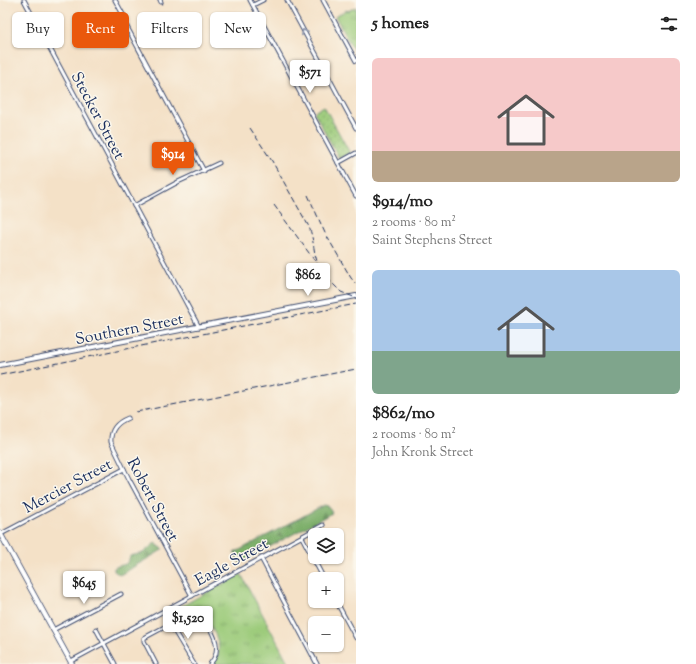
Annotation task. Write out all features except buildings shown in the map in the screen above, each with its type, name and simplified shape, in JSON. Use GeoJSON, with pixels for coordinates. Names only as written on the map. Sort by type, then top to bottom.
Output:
{"type":"FeatureCollection","features":[{"type":"Feature","properties":{"kind":"main road"},"geometry":{"type":"LineString","coordinates":[[0,533],[54,630],[70,663]]}},
{"type":"Feature","properties":{"kind":"street","name":"Stecker Street"},"geometry":{"type":"LineString","coordinates":[[24,0],[199,327]]}},
{"type":"Feature","properties":{"kind":"street"},"geometry":{"type":"LineString","coordinates":[[115,0],[125,18],[127,27],[204,170]]}},
{"type":"Feature","properties":{"kind":"street"},"geometry":{"type":"LineString","coordinates":[[250,0],[356,196]]}},
{"type":"Feature","properties":{"kind":"street"},"geometry":{"type":"LineString","coordinates":[[253,5],[263,0]]}},
{"type":"Feature","properties":{"kind":"street"},"geometry":{"type":"LineString","coordinates":[[287,0],[355,126]]}},
{"type":"Feature","properties":{"kind":"street"},"geometry":{"type":"LineString","coordinates":[[323,0],[356,61]]}},
{"type":"Feature","properties":{"kind":"street"},"geometry":{"type":"LineString","coordinates":[[338,163],[356,153]]}},
{"type":"Feature","properties":{"kind":"street"},"geometry":{"type":"LineString","coordinates":[[134,206],[178,182],[219,163]]}},
{"type":"Feature","properties":{"kind":"street","name":"Southern Street"},"geometry":{"type":"LineString","coordinates":[[0,365],[356,296]]}},
{"type":"Feature","properties":{"kind":"street","name":"Robert Street"},"geometry":{"type":"LineString","coordinates":[[128,418],[116,425],[110,438],[112,445],[192,596]]}},
{"type":"Feature","properties":{"kind":"street","name":"Mercier Street"},"geometry":{"type":"LineString","coordinates":[[0,533],[124,468]]}},
{"type":"Feature","properties":{"kind":"street","name":"Eagle Street"},"geometry":{"type":"LineString","coordinates":[[70,663],[104,643],[324,525]]}},
{"type":"Feature","properties":{"kind":"street"},"geometry":{"type":"LineString","coordinates":[[302,537],[320,572]]}},
{"type":"Feature","properties":{"kind":"street"},"geometry":{"type":"LineString","coordinates":[[261,558],[317,664]]}},
{"type":"Feature","properties":{"kind":"street"},"geometry":{"type":"LineString","coordinates":[[54,630],[121,594]]}},
{"type":"Feature","properties":{"kind":"street"},"geometry":{"type":"LineString","coordinates":[[340,608],[356,638]]}},
{"type":"Feature","properties":{"kind":"street"},"geometry":{"type":"LineString","coordinates":[[156,664],[144,639],[196,610],[200,611],[216,641],[218,651],[210,664]]}},
{"type":"Feature","properties":{"kind":"street"},"geometry":{"type":"LineString","coordinates":[[170,624],[194,664]]}},
{"type":"Feature","properties":{"kind":"street"},"geometry":{"type":"LineString","coordinates":[[96,629],[115,664]]}},
{"type":"Feature","properties":{"kind":"green space"},"geometry":{"type":"Polygon","coordinates":[[[356,7],[356,55],[335,16],[356,7]]]}},
{"type":"Feature","properties":{"kind":"green space"},"geometry":{"type":"Polygon","coordinates":[[[324,106],[350,153],[339,158],[314,112],[324,106]]]}},
{"type":"Feature","properties":{"kind":"green space"},"geometry":{"type":"Polygon","coordinates":[[[324,505],[328,506],[332,513],[240,563],[234,553],[324,505]]]}},
{"type":"Feature","properties":{"kind":"green space"},"geometry":{"type":"Polygon","coordinates":[[[155,543],[162,548],[162,550],[120,575],[114,571],[114,568],[126,564],[130,556],[143,553],[155,543]]]}},
{"type":"Feature","properties":{"kind":"green space"},"geometry":{"type":"Polygon","coordinates":[[[241,574],[289,664],[213,664],[219,651],[218,644],[213,630],[201,610],[196,609],[169,623],[165,615],[241,574]]]}},
{"type":"Feature","properties":{"kind":"railway"},"geometry":{"type":"LineString","coordinates":[[250,128],[272,161],[308,225],[312,236],[317,262],[320,268]]}},
{"type":"Feature","properties":{"kind":"railway"},"geometry":{"type":"LineString","coordinates":[[308,195],[325,233],[356,284]]}},
{"type":"Feature","properties":{"kind":"railway"},"geometry":{"type":"LineString","coordinates":[[274,205],[328,279],[341,292],[356,298]]}},
{"type":"Feature","properties":{"kind":"railway"},"geometry":{"type":"LineString","coordinates":[[0,375],[356,304]]}},
{"type":"Feature","properties":{"kind":"railway"},"geometry":{"type":"LineString","coordinates":[[136,412],[356,369]]}}]}
